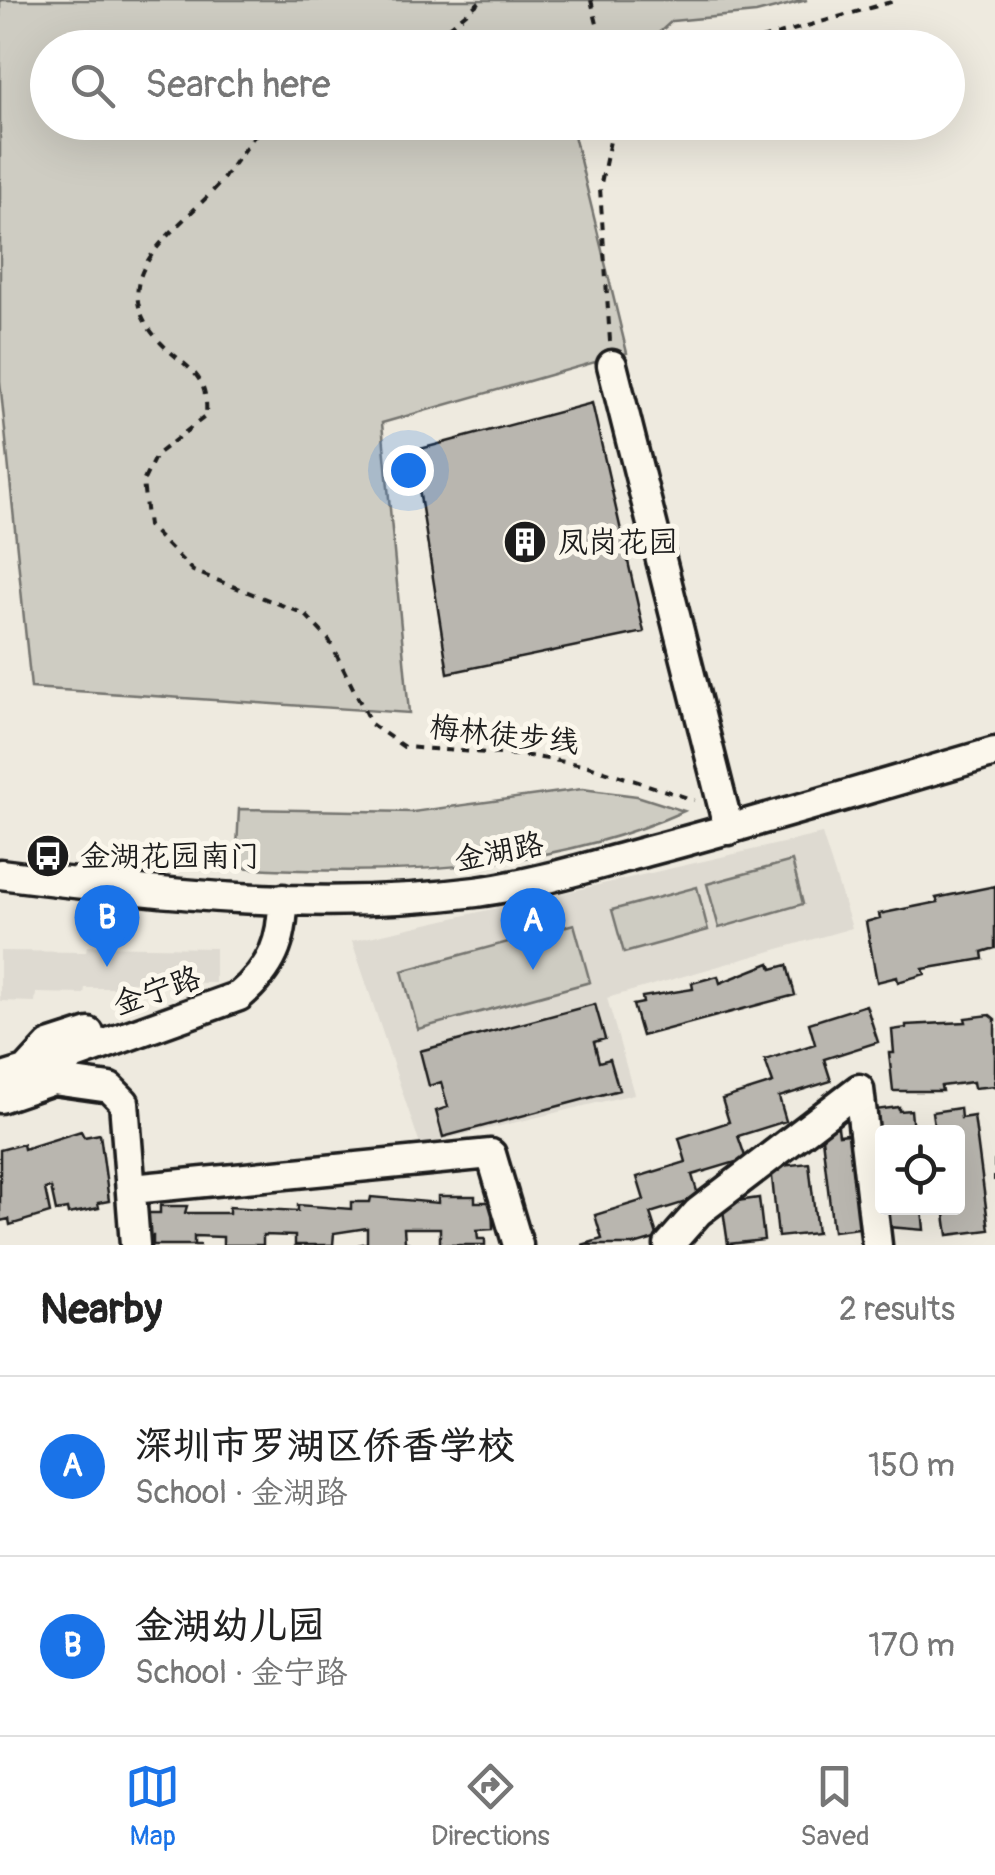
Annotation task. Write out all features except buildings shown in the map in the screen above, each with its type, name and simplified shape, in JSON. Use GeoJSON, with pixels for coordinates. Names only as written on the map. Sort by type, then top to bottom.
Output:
{"type":"FeatureCollection","features":[{"type":"Feature","properties":{"kind":"street"},"geometry":{"type":"LineString","coordinates":[[612,365],[728,830]]}},
{"type":"Feature","properties":{"kind":"street","name":"金湖路"},"geometry":{"type":"LineString","coordinates":[[0,874],[156,894],[274,899],[395,900],[481,891],[728,830],[995,752]]}},
{"type":"Feature","properties":{"kind":"street","name":"金宁路"},"geometry":{"type":"LineString","coordinates":[[0,1079],[26,1071],[49,1046],[231,983],[262,946],[274,899]]}},
{"type":"Feature","properties":{"kind":"street","name":"金宁路"},"geometry":{"type":"LineString","coordinates":[[0,1098],[53,1080],[72,1056],[239,996],[260,978],[278,950],[274,899]]}},
{"type":"Feature","properties":{"kind":"street"},"geometry":{"type":"LineString","coordinates":[[53,1080],[110,1088],[124,1102],[135,1245]]}},
{"type":"Feature","properties":{"kind":"street"},"geometry":{"type":"LineString","coordinates":[[670,1245],[698,1212],[860,1089],[878,1245]]}},
{"type":"Feature","properties":{"kind":"street"},"geometry":{"type":"LineString","coordinates":[[132,1189],[491,1154],[518,1245]]}},
{"type":"Feature","properties":{"kind":"path"},"geometry":{"type":"LineString","coordinates":[[446,30],[482,0]]}},
{"type":"Feature","properties":{"kind":"path"},"geometry":{"type":"LineString","coordinates":[[591,0],[598,30]]}},
{"type":"Feature","properties":{"kind":"path"},"geometry":{"type":"LineString","coordinates":[[793,30],[898,0]]}},
{"type":"Feature","properties":{"kind":"path","name":"梅林徒步线"},"geometry":{"type":"LineString","coordinates":[[252,140],[218,185],[156,247],[140,272],[141,315],[160,342],[204,382],[208,397],[206,416],[156,454],[143,482],[148,526],[194,571],[305,614],[329,640],[371,724],[404,747],[588,766],[672,793]]}},
{"type":"Feature","properties":{"kind":"path"},"geometry":{"type":"LineString","coordinates":[[610,140],[600,188],[612,365]]}},
{"type":"Feature","properties":{"kind":"path"},"geometry":{"type":"LineString","coordinates":[[995,1160],[995,1181]]}},
{"type":"Feature","properties":{"kind":"shaded area"},"geometry":{"type":"Polygon","coordinates":[[[0,0],[807,0],[756,13],[672,21],[662,30],[30,30],[30,140],[575,140],[627,353],[382,423],[409,713],[31,688],[0,381],[0,0]]]}},
{"type":"Feature","properties":{"kind":"shaded area"},"geometry":{"type":"Polygon","coordinates":[[[582,789],[637,796],[684,811],[631,832],[577,847],[464,866],[349,871],[236,867],[239,809],[413,812],[582,789]]]}},
{"type":"Feature","properties":{"kind":"shaded area"},"geometry":{"type":"Polygon","coordinates":[[[822,834],[852,928],[607,998],[634,1094],[420,1145],[352,941],[822,834]]]}},
{"type":"Feature","properties":{"kind":"shaded area"},"geometry":{"type":"Polygon","coordinates":[[[792,861],[803,904],[719,928],[707,884],[792,861]]]}},
{"type":"Feature","properties":{"kind":"shaded area"},"geometry":{"type":"Polygon","coordinates":[[[697,887],[708,930],[624,953],[612,910],[697,887]]]}},
{"type":"Feature","properties":{"kind":"shaded area"},"geometry":{"type":"Polygon","coordinates":[[[574,924],[590,982],[418,1029],[402,971],[574,924]]]}},
{"type":"Feature","properties":{"kind":"shaded area"},"geometry":{"type":"Polygon","coordinates":[[[87,946],[215,948],[215,983],[130,982],[130,988],[85,988],[84,994],[36,993],[35,1002],[0,1001],[0,951],[86,952],[87,946]]]}},
{"type":"Feature","properties":{"kind":"place","name":"凤岗花园"},"geometry":{"type":"Point","coordinates":[525,542]}},
{"type":"Feature","properties":{"kind":"place","name":"金湖花园南门"},"geometry":{"type":"Point","coordinates":[48,856]}},
{"type":"Feature","properties":{"kind":"place","name":"金湖幼儿园"},"geometry":{"type":"Point","coordinates":[107,967]}},
{"type":"Feature","properties":{"kind":"place","name":"深圳市罗湖区侨香学校"},"geometry":{"type":"Point","coordinates":[533,970]}}]}
